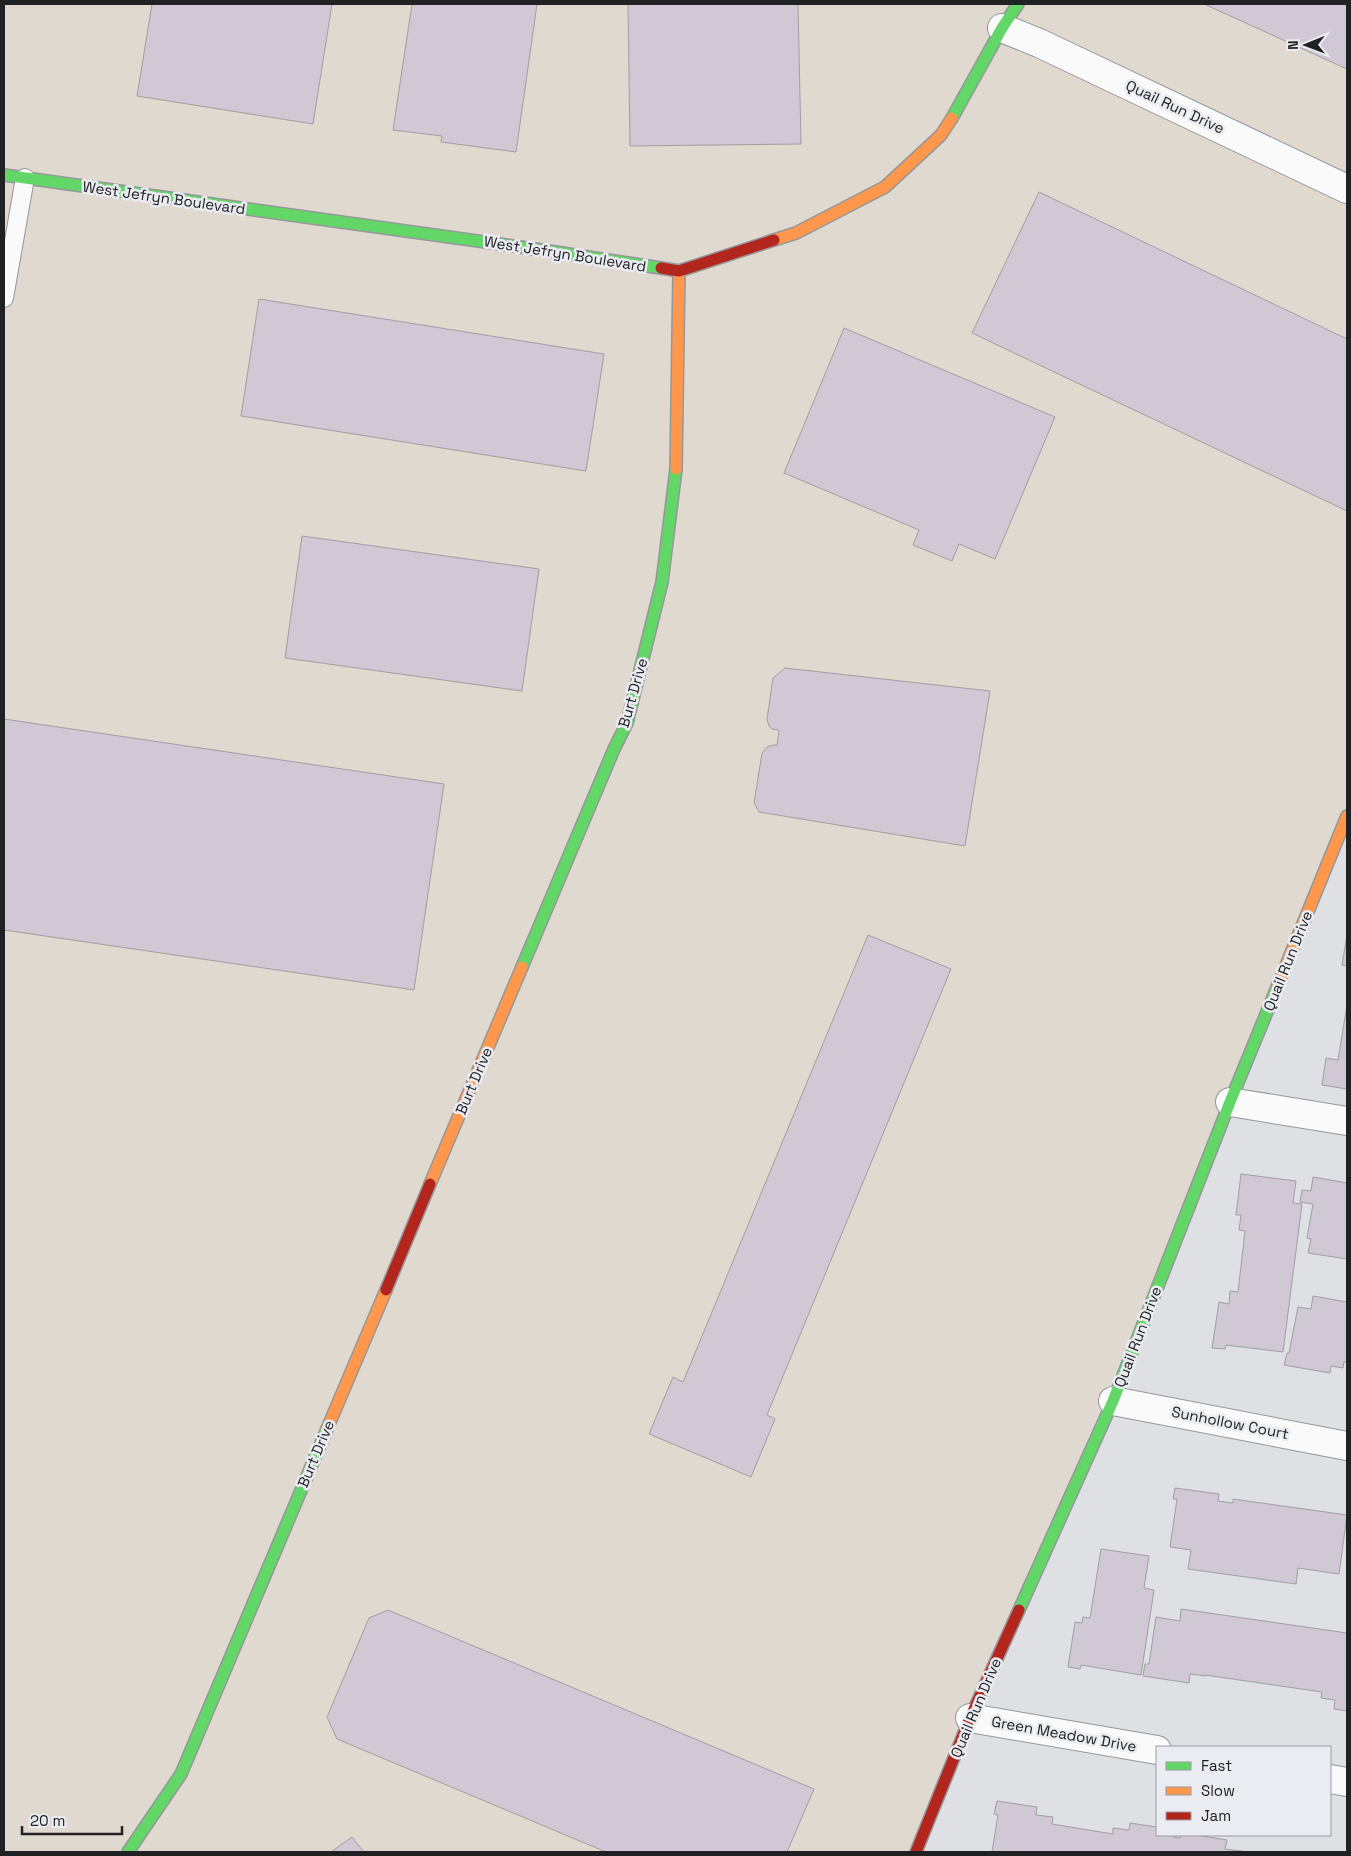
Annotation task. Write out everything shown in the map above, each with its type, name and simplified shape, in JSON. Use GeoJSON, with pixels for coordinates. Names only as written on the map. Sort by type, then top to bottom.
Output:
{"type":"FeatureCollection","features":[{"type":"Feature","properties":{"kind":"street","name":"West Jefryn Boulevard"},"geometry":{"type":"LineString","coordinates":[[4,175],[542,250],[679,271],[796,233],[885,187],[940,136],[966,94],[1002,28],[1018,4]]}},
{"type":"Feature","properties":{"kind":"street","name":"Quail Run Drive"},"geometry":{"type":"LineString","coordinates":[[1002,28],[1039,43],[1347,189]]}},
{"type":"Feature","properties":{"kind":"street","name":"Burt Drive"},"geometry":{"type":"LineString","coordinates":[[128,1852],[181,1774],[606,767],[627,723],[662,582],[676,477],[679,271]]}},
{"type":"Feature","properties":{"kind":"street","name":"Quail Run Drive"},"geometry":{"type":"LineString","coordinates":[[916,1852],[970,1718],[1113,1400],[1230,1102],[1347,816]]}},
{"type":"Feature","properties":{"kind":"street"},"geometry":{"type":"LineString","coordinates":[[1230,1102],[1347,1121]]}},
{"type":"Feature","properties":{"kind":"street","name":"Sunhollow Court"},"geometry":{"type":"LineString","coordinates":[[1113,1400],[1347,1446]]}},
{"type":"Feature","properties":{"kind":"street","name":"Green Meadow Drive"},"geometry":{"type":"LineString","coordinates":[[970,1718],[1156,1750]]}},
{"type":"Feature","properties":{"kind":"street"},"geometry":{"type":"LineString","coordinates":[[1331,1779],[1347,1782]]}},
{"type":"Feature","properties":{"kind":"lane"},"geometry":{"type":"LineString","coordinates":[[4,298],[25,178]]}},
{"type":"Feature","properties":{"kind":"shaded area"},"geometry":{"type":"Polygon","coordinates":[[[4,4],[1347,4],[1347,816],[916,1852],[4,1852],[4,4]]]}},
{"type":"Feature","properties":{"kind":"building"},"geometry":{"type":"Polygon","coordinates":[[[152,4],[332,4],[313,124],[137,96],[152,4]]]}},
{"type":"Feature","properties":{"kind":"building"},"geometry":{"type":"Polygon","coordinates":[[[412,4],[537,4],[516,152],[441,142],[442,136],[393,130],[412,4]]]}},
{"type":"Feature","properties":{"kind":"building"},"geometry":{"type":"Polygon","coordinates":[[[628,4],[798,4],[801,144],[630,146],[628,4]]]}},
{"type":"Feature","properties":{"kind":"building"},"geometry":{"type":"Polygon","coordinates":[[[1204,4],[1347,4],[1347,69],[1204,4]]]}},
{"type":"Feature","properties":{"kind":"building"},"geometry":{"type":"Polygon","coordinates":[[[1039,192],[1347,339],[1347,511],[972,333],[1039,192]]]}},
{"type":"Feature","properties":{"kind":"building"},"geometry":{"type":"Polygon","coordinates":[[[259,299],[604,354],[586,471],[241,416],[259,299]]]}},
{"type":"Feature","properties":{"kind":"building"},"geometry":{"type":"Polygon","coordinates":[[[844,328],[1055,417],[995,559],[959,544],[952,561],[913,545],[919,530],[784,473],[844,328]]]}},
{"type":"Feature","properties":{"kind":"building"},"geometry":{"type":"Polygon","coordinates":[[[302,536],[539,569],[522,691],[285,658],[302,536]]]}},
{"type":"Feature","properties":{"kind":"building"},"geometry":{"type":"Polygon","coordinates":[[[785,668],[990,691],[965,846],[759,812],[754,803],[762,753],[767,747],[777,745],[779,730],[772,729],[767,719],[773,678],[785,668]]]}},
{"type":"Feature","properties":{"kind":"building"},"geometry":{"type":"Polygon","coordinates":[[[4,719],[444,784],[414,990],[4,930],[4,719]]]}},
{"type":"Feature","properties":{"kind":"building"},"geometry":{"type":"Polygon","coordinates":[[[868,935],[951,969],[767,1415],[775,1419],[751,1477],[649,1434],[673,1377],[683,1382],[868,935]]]}},
{"type":"Feature","properties":{"kind":"building"},"geometry":{"type":"Polygon","coordinates":[[[1347,935],[1347,966],[1342,965],[1347,935]]]}},
{"type":"Feature","properties":{"kind":"building"},"geometry":{"type":"Polygon","coordinates":[[[1347,1005],[1347,1089],[1322,1085],[1326,1058],[1338,1060],[1347,1005]]]}},
{"type":"Feature","properties":{"kind":"building"},"geometry":{"type":"Polygon","coordinates":[[[1241,1174],[1296,1181],[1293,1203],[1302,1204],[1283,1352],[1226,1345],[1225,1349],[1212,1348],[1219,1302],[1229,1304],[1230,1291],[1238,1292],[1245,1231],[1239,1230],[1241,1215],[1236,1215],[1241,1174]]]}},
{"type":"Feature","properties":{"kind":"building"},"geometry":{"type":"Polygon","coordinates":[[[1313,1177],[1347,1183],[1347,1259],[1308,1253],[1311,1239],[1307,1238],[1313,1204],[1300,1202],[1302,1190],[1311,1191],[1313,1177]]]}},
{"type":"Feature","properties":{"kind":"building"},"geometry":{"type":"Polygon","coordinates":[[[1313,1296],[1347,1302],[1347,1362],[1344,1362],[1343,1368],[1331,1366],[1330,1373],[1284,1365],[1287,1353],[1289,1353],[1298,1307],[1311,1309],[1313,1296]]]}},
{"type":"Feature","properties":{"kind":"building"},"geometry":{"type":"Polygon","coordinates":[[[1175,1488],[1219,1494],[1218,1501],[1233,1503],[1233,1499],[1347,1515],[1339,1574],[1298,1568],[1296,1584],[1188,1569],[1191,1550],[1170,1547],[1177,1499],[1173,1499],[1175,1488]]]}},
{"type":"Feature","properties":{"kind":"building"},"geometry":{"type":"Polygon","coordinates":[[[1101,1549],[1149,1556],[1144,1588],[1154,1590],[1141,1675],[1081,1665],[1080,1669],[1068,1667],[1075,1622],[1082,1623],[1083,1617],[1090,1618],[1101,1549]]]}},
{"type":"Feature","properties":{"kind":"building"},"geometry":{"type":"Polygon","coordinates":[[[1181,1609],[1347,1633],[1347,1711],[1334,1709],[1335,1700],[1321,1698],[1322,1692],[1205,1675],[1190,1674],[1189,1683],[1143,1676],[1145,1664],[1149,1664],[1156,1617],[1180,1621],[1181,1609]]]}},
{"type":"Feature","properties":{"kind":"building"},"geometry":{"type":"Polygon","coordinates":[[[388,1610],[814,1789],[787,1852],[606,1852],[337,1739],[327,1717],[369,1618],[388,1610]]]}},
{"type":"Feature","properties":{"kind":"building"},"geometry":{"type":"Polygon","coordinates":[[[997,1801],[1037,1807],[1036,1815],[1053,1817],[1052,1824],[1113,1834],[1113,1828],[1129,1830],[1130,1823],[1156,1827],[1156,1836],[1180,1838],[1181,1836],[1202,1836],[1227,1840],[1225,1849],[1249,1852],[992,1852],[998,1815],[994,1814],[997,1801]]]}},
{"type":"Feature","properties":{"kind":"building"},"geometry":{"type":"Polygon","coordinates":[[[352,1837],[364,1852],[331,1852],[352,1837]]]}},
{"type":"Feature","properties":{"kind":"traffic: fast"},"geometry":{"type":"LineString","coordinates":[[952,118],[1002,28],[1018,4]]}},
{"type":"Feature","properties":{"kind":"traffic: fast"},"geometry":{"type":"LineString","coordinates":[[4,175],[661,268]]}},
{"type":"Feature","properties":{"kind":"traffic: fast"},"geometry":{"type":"LineString","coordinates":[[522,967],[614,749],[627,723],[662,582],[676,469]]}},
{"type":"Feature","properties":{"kind":"traffic: fast"},"geometry":{"type":"LineString","coordinates":[[1019,1610],[1113,1401],[1278,985]]}},
{"type":"Feature","properties":{"kind":"traffic: fast"},"geometry":{"type":"LineString","coordinates":[[128,1852],[181,1774],[327,1429]]}},
{"type":"Feature","properties":{"kind":"traffic: slow"},"geometry":{"type":"LineString","coordinates":[[774,240],[796,233],[885,187],[941,135],[952,118]]}},
{"type":"Feature","properties":{"kind":"traffic: slow"},"geometry":{"type":"LineString","coordinates":[[676,469],[679,271]]}},
{"type":"Feature","properties":{"kind":"traffic: slow"},"geometry":{"type":"LineString","coordinates":[[1278,985],[1347,816]]}},
{"type":"Feature","properties":{"kind":"traffic: slow"},"geometry":{"type":"LineString","coordinates":[[430,1184],[522,967]]}},
{"type":"Feature","properties":{"kind":"traffic: slow"},"geometry":{"type":"LineString","coordinates":[[327,1429],[386,1290]]}},
{"type":"Feature","properties":{"kind":"traffic: jam"},"geometry":{"type":"LineString","coordinates":[[661,268],[679,271],[774,240]]}},
{"type":"Feature","properties":{"kind":"traffic: jam"},"geometry":{"type":"LineString","coordinates":[[386,1290],[430,1184]]}},
{"type":"Feature","properties":{"kind":"traffic: jam"},"geometry":{"type":"LineString","coordinates":[[916,1852],[970,1718],[1019,1610]]}}]}
